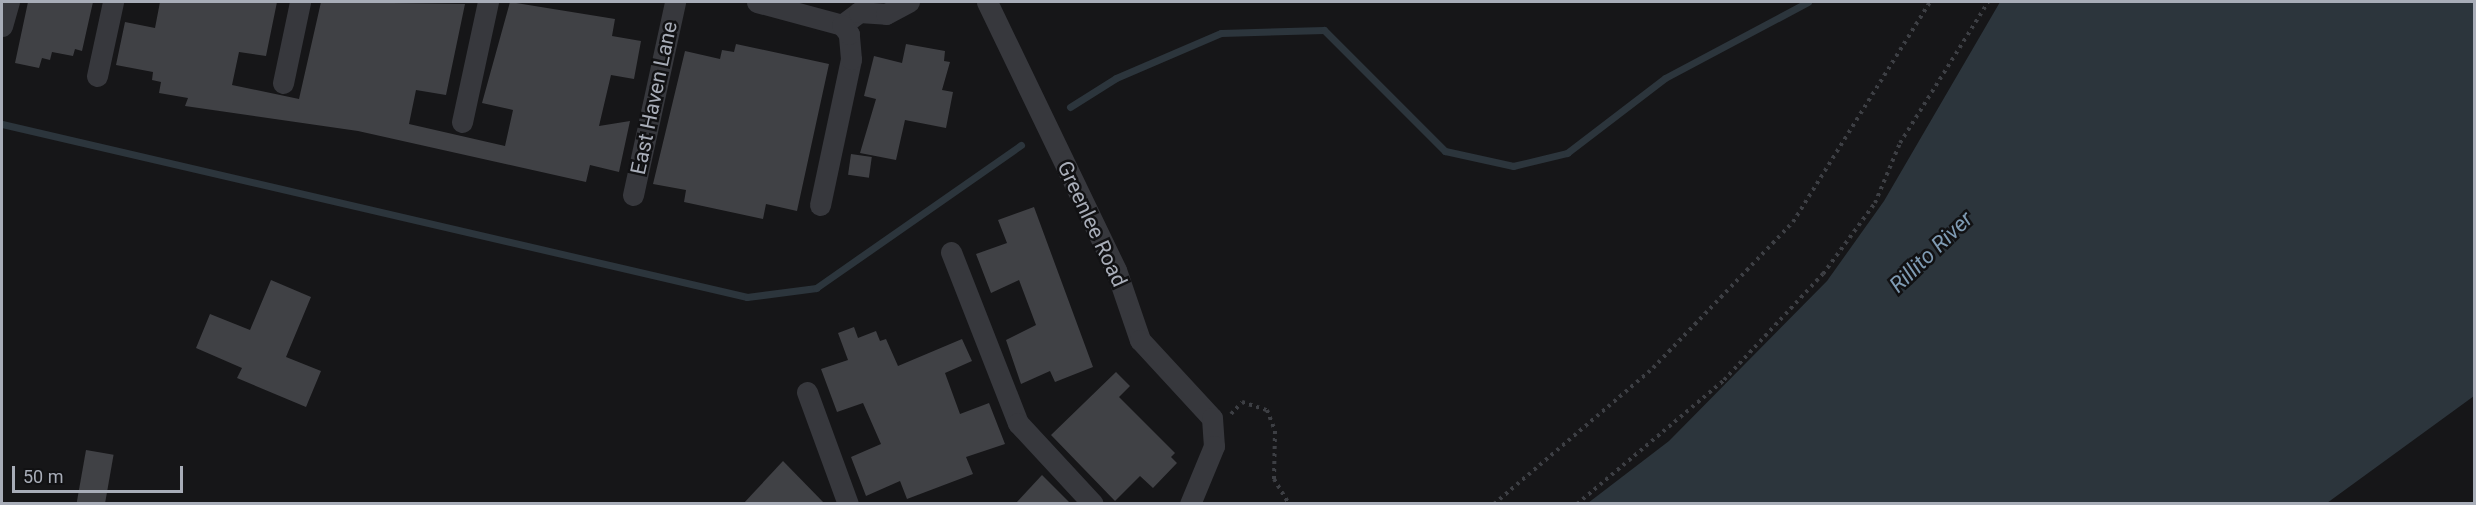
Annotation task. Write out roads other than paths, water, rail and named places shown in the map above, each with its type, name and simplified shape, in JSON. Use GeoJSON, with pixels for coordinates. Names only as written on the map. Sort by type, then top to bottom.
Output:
{"type":"FeatureCollection","features":[{"type":"Feature","properties":{"kind":"street"},"geometry":{"type":"LineString","coordinates":[[2,26],[9,2]]}},
{"type":"Feature","properties":{"kind":"street"},"geometry":{"type":"LineString","coordinates":[[97,76],[113,2]]}},
{"type":"Feature","properties":{"kind":"street"},"geometry":{"type":"LineString","coordinates":[[283,83],[300,2]]}},
{"type":"Feature","properties":{"kind":"street"},"geometry":{"type":"LineString","coordinates":[[462,122],[488,2]]}},
{"type":"Feature","properties":{"kind":"street","name":"East Haven Lane"},"geometry":{"type":"LineString","coordinates":[[633,195],[675,2]]}},
{"type":"Feature","properties":{"kind":"street"},"geometry":{"type":"LineString","coordinates":[[757,2],[842,25]]}},
{"type":"Feature","properties":{"kind":"street"},"geometry":{"type":"LineString","coordinates":[[842,25],[861,7],[886,14],[909,2]]}},
{"type":"Feature","properties":{"kind":"street","name":"Greenlee Road"},"geometry":{"type":"LineString","coordinates":[[987,2],[1116,270],[1140,340],[1177,386],[1203,407],[1214,431],[1210,458],[1190,504]]}},
{"type":"Feature","properties":{"kind":"street"},"geometry":{"type":"LineString","coordinates":[[820,205],[851,59],[842,25]]}},
{"type":"Feature","properties":{"kind":"street"},"geometry":{"type":"LineString","coordinates":[[951,252],[1018,423],[1093,504]]}},
{"type":"Feature","properties":{"kind":"street"},"geometry":{"type":"LineString","coordinates":[[807,392],[849,504]]}},
{"type":"Feature","properties":{"kind":"water","name":"Rillito River"},"geometry":{"type":"Polygon","coordinates":[[[2000,2],[2474,2],[2474,396],[2327,503],[1588,503],[1669,441],[1827,281],[1884,201],[2000,2]]]}},
{"type":"Feature","properties":{"kind":"waterway"},"geometry":{"type":"LineString","coordinates":[[1070,107],[1116,78],[1221,33],[1324,30],[1445,151],[1513,166],[1567,153],[1665,78],[1808,2]]}},
{"type":"Feature","properties":{"kind":"waterway"},"geometry":{"type":"LineString","coordinates":[[2,124],[747,297],[816,288],[1021,145]]}}]}
